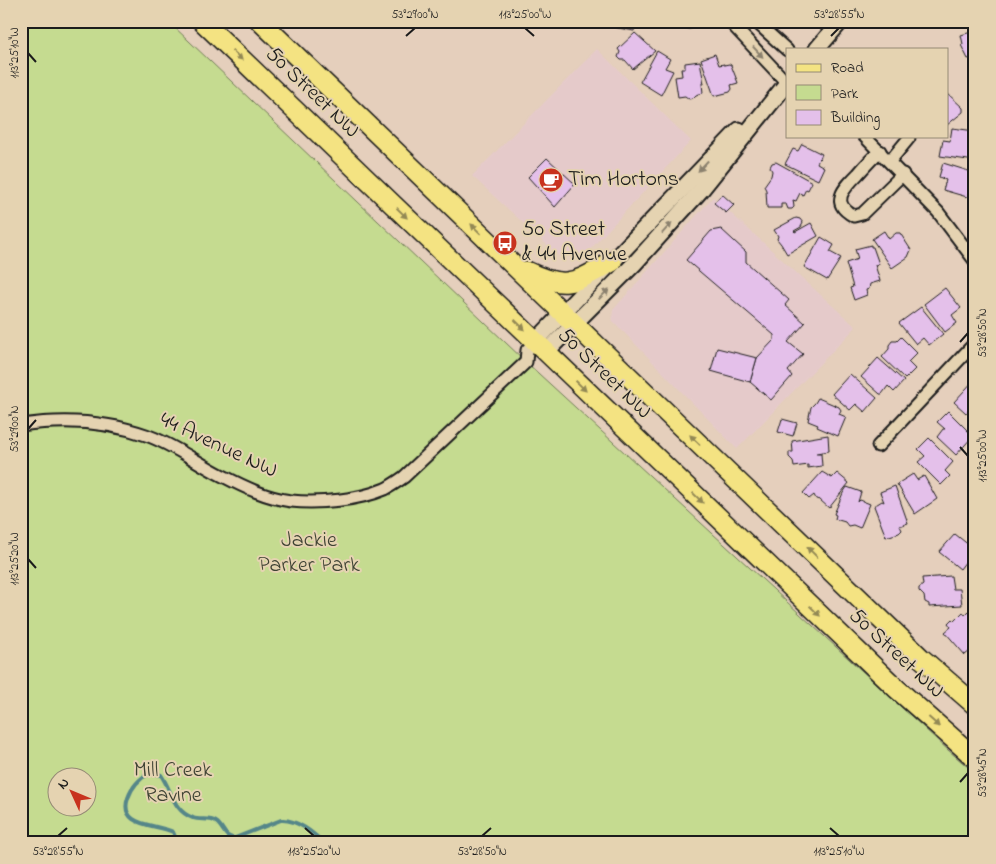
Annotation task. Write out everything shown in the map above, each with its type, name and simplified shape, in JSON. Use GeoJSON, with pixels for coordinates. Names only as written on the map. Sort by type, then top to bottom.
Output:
{"type":"FeatureCollection","features":[{"type":"Feature","properties":{"kind":"main road","name":"50 Street NW"},"geometry":{"type":"LineString","coordinates":[[202,21],[897,689],[975,758]]}},
{"type":"Feature","properties":{"kind":"main road","name":"50 Street NW"},"geometry":{"type":"LineString","coordinates":[[260,21],[921,658],[975,705]]}},
{"type":"Feature","properties":{"kind":"main road"},"geometry":{"type":"LineString","coordinates":[[511,263],[545,280],[561,283],[580,280],[612,262]]}},
{"type":"Feature","properties":{"kind":"street"},"geometry":{"type":"LineString","coordinates":[[729,21],[786,82]]}},
{"type":"Feature","properties":{"kind":"street"},"geometry":{"type":"LineString","coordinates":[[754,21],[786,49]]}},
{"type":"Feature","properties":{"kind":"street"},"geometry":{"type":"LineString","coordinates":[[818,48],[841,21]]}},
{"type":"Feature","properties":{"kind":"street","name":"44 Avenue NW"},"geometry":{"type":"LineString","coordinates":[[569,318],[612,262],[716,152],[786,84]]}},
{"type":"Feature","properties":{"kind":"street","name":"44 Avenue NW"},"geometry":{"type":"LineString","coordinates":[[21,425],[42,422],[110,425],[147,435],[198,461],[221,476],[253,491],[290,501],[326,501],[358,497],[385,489],[404,477],[526,362],[527,350],[541,346],[569,318],[634,264],[701,190],[786,84]]}},
{"type":"Feature","properties":{"kind":"street"},"geometry":{"type":"LineString","coordinates":[[866,138],[938,212],[975,261]]}},
{"type":"Feature","properties":{"kind":"street"},"geometry":{"type":"LineString","coordinates":[[890,162],[909,138]]}},
{"type":"Feature","properties":{"kind":"street"},"geometry":{"type":"LineString","coordinates":[[880,151],[844,188],[840,198],[841,205],[846,212],[854,216],[862,214],[903,174]]}},
{"type":"Feature","properties":{"kind":"street"},"geometry":{"type":"LineString","coordinates":[[878,446],[975,343]]}},
{"type":"Feature","properties":{"kind":"shaded area"},"geometry":{"type":"Polygon","coordinates":[[[597,49],[691,141],[584,256],[559,256],[472,176],[597,49]]]}},
{"type":"Feature","properties":{"kind":"shaded area"},"geometry":{"type":"Polygon","coordinates":[[[713,197],[856,327],[737,449],[612,320],[613,310],[713,197]]]}},
{"type":"Feature","properties":{"kind":"green space","name":"Jackie Parker Park"},"geometry":{"type":"Polygon","coordinates":[[[21,21],[168,21],[526,362],[975,773],[975,843],[21,843],[21,21]]]}},
{"type":"Feature","properties":{"kind":"building"},"geometry":{"type":"Polygon","coordinates":[[[609,21],[636,21],[634,31],[608,26],[609,21]]]}},
{"type":"Feature","properties":{"kind":"building"},"geometry":{"type":"Polygon","coordinates":[[[975,31],[975,57],[968,59],[961,45],[963,44],[961,35],[975,31]]]}},
{"type":"Feature","properties":{"kind":"building"},"geometry":{"type":"Polygon","coordinates":[[[635,33],[655,51],[633,69],[625,60],[621,60],[618,57],[620,52],[618,49],[635,33]]]}},
{"type":"Feature","properties":{"kind":"building"},"geometry":{"type":"Polygon","coordinates":[[[657,51],[670,59],[665,68],[673,71],[661,95],[640,82],[657,51]]]}},
{"type":"Feature","properties":{"kind":"building"},"geometry":{"type":"Polygon","coordinates":[[[715,54],[719,65],[731,65],[738,83],[731,85],[732,89],[730,92],[714,96],[701,59],[715,54]]]}},
{"type":"Feature","properties":{"kind":"building"},"geometry":{"type":"Polygon","coordinates":[[[700,61],[704,84],[702,84],[703,93],[689,99],[685,96],[678,97],[675,77],[682,76],[681,68],[685,68],[685,63],[700,61]]]}},
{"type":"Feature","properties":{"kind":"building"},"geometry":{"type":"Polygon","coordinates":[[[948,94],[963,108],[963,112],[948,124],[948,94]]]}},
{"type":"Feature","properties":{"kind":"building"},"geometry":{"type":"Polygon","coordinates":[[[952,128],[975,131],[975,161],[940,156],[943,140],[950,141],[952,128]]]}},
{"type":"Feature","properties":{"kind":"building"},"geometry":{"type":"Polygon","coordinates":[[[802,144],[822,154],[817,163],[824,167],[818,180],[785,164],[793,149],[798,151],[802,144]]]}},
{"type":"Feature","properties":{"kind":"building","name":"Tim Hortons"},"geometry":{"type":"Polygon","coordinates":[[[547,158],[575,184],[555,207],[528,177],[547,158]]]}},
{"type":"Feature","properties":{"kind":"building"},"geometry":{"type":"Polygon","coordinates":[[[776,162],[812,182],[803,195],[800,193],[796,201],[793,200],[794,207],[792,209],[788,209],[786,204],[781,204],[781,208],[767,208],[764,186],[771,176],[772,171],[770,167],[772,163],[776,162]]]}},
{"type":"Feature","properties":{"kind":"building"},"geometry":{"type":"Polygon","coordinates":[[[943,163],[975,173],[973,182],[975,186],[971,192],[969,191],[967,197],[943,190],[946,180],[939,177],[943,163]]]}},
{"type":"Feature","properties":{"kind":"building"},"geometry":{"type":"Polygon","coordinates":[[[722,194],[734,205],[726,213],[714,203],[722,194]]]}},
{"type":"Feature","properties":{"kind":"building"},"geometry":{"type":"Polygon","coordinates":[[[796,218],[800,219],[803,223],[795,232],[811,223],[818,236],[787,254],[777,239],[778,236],[774,230],[796,218]]]}},
{"type":"Feature","properties":{"kind":"building"},"geometry":{"type":"Polygon","coordinates":[[[721,229],[746,252],[746,262],[789,300],[785,305],[805,323],[788,342],[803,354],[788,371],[792,376],[771,400],[750,382],[757,358],[774,340],[774,335],[686,260],[711,231],[721,229]]]}},
{"type":"Feature","properties":{"kind":"building"},"geometry":{"type":"Polygon","coordinates":[[[884,231],[889,239],[896,233],[900,233],[911,250],[908,257],[892,268],[872,239],[884,231]]]}},
{"type":"Feature","properties":{"kind":"building"},"geometry":{"type":"Polygon","coordinates":[[[821,237],[834,245],[830,252],[841,258],[827,280],[804,267],[821,237]]]}},
{"type":"Feature","properties":{"kind":"building"},"geometry":{"type":"Polygon","coordinates":[[[871,245],[879,264],[875,265],[880,281],[870,284],[869,289],[866,290],[867,295],[854,300],[850,288],[853,287],[846,263],[858,259],[855,249],[871,245]]]}},
{"type":"Feature","properties":{"kind":"building"},"geometry":{"type":"Polygon","coordinates":[[[945,288],[961,308],[952,315],[957,323],[945,332],[924,304],[945,288]]]}},
{"type":"Feature","properties":{"kind":"building"},"geometry":{"type":"Polygon","coordinates":[[[921,307],[943,334],[929,345],[923,338],[916,344],[899,323],[921,307]]]}},
{"type":"Feature","properties":{"kind":"building"},"geometry":{"type":"Polygon","coordinates":[[[901,337],[917,353],[908,362],[915,369],[905,379],[882,357],[889,349],[892,341],[897,341],[901,337]]]}},
{"type":"Feature","properties":{"kind":"building"},"geometry":{"type":"Polygon","coordinates":[[[717,348],[757,358],[750,382],[711,371],[717,348]]]}},
{"type":"Feature","properties":{"kind":"building"},"geometry":{"type":"Polygon","coordinates":[[[878,358],[904,381],[894,392],[888,386],[880,394],[861,377],[878,358]]]}},
{"type":"Feature","properties":{"kind":"building"},"geometry":{"type":"Polygon","coordinates":[[[850,374],[877,398],[865,412],[856,404],[850,410],[832,394],[850,374]]]}},
{"type":"Feature","properties":{"kind":"building"},"geometry":{"type":"Polygon","coordinates":[[[975,379],[975,404],[966,413],[954,402],[975,379]]]}},
{"type":"Feature","properties":{"kind":"building"},"geometry":{"type":"Polygon","coordinates":[[[818,398],[839,407],[841,410],[839,414],[846,417],[838,436],[808,421],[811,407],[818,398]]]}},
{"type":"Feature","properties":{"kind":"building"},"geometry":{"type":"Polygon","coordinates":[[[948,411],[973,436],[956,455],[937,437],[945,429],[937,422],[948,411]]]}},
{"type":"Feature","properties":{"kind":"building"},"geometry":{"type":"Polygon","coordinates":[[[782,419],[797,423],[793,436],[778,432],[782,419]]]}},
{"type":"Feature","properties":{"kind":"building"},"geometry":{"type":"Polygon","coordinates":[[[828,435],[829,451],[816,453],[821,454],[822,466],[794,467],[793,461],[789,457],[789,452],[793,452],[792,441],[828,435]]]}},
{"type":"Feature","properties":{"kind":"building"},"geometry":{"type":"Polygon","coordinates":[[[929,438],[953,462],[945,471],[950,476],[941,485],[918,462],[925,456],[918,449],[929,438]]]}},
{"type":"Feature","properties":{"kind":"building"},"geometry":{"type":"Polygon","coordinates":[[[822,472],[832,478],[837,473],[849,483],[829,508],[816,499],[814,495],[809,499],[803,493],[822,472]]]}},
{"type":"Feature","properties":{"kind":"building"},"geometry":{"type":"Polygon","coordinates":[[[913,474],[917,480],[924,476],[937,499],[915,514],[897,484],[913,474]]]}},
{"type":"Feature","properties":{"kind":"building"},"geometry":{"type":"Polygon","coordinates":[[[895,486],[908,523],[900,526],[902,530],[899,533],[886,537],[874,506],[882,501],[884,502],[880,492],[895,486]]]}},
{"type":"Feature","properties":{"kind":"building"},"geometry":{"type":"Polygon","coordinates":[[[847,487],[861,492],[858,502],[860,500],[870,504],[860,528],[853,525],[848,526],[845,522],[835,519],[836,515],[834,514],[847,487]]]}},
{"type":"Feature","properties":{"kind":"building"},"geometry":{"type":"Polygon","coordinates":[[[955,534],[975,550],[974,568],[966,561],[960,569],[939,552],[955,534]]]}},
{"type":"Feature","properties":{"kind":"building"},"geometry":{"type":"Polygon","coordinates":[[[951,576],[953,589],[960,589],[962,605],[929,607],[929,604],[925,602],[924,596],[919,591],[919,588],[923,585],[922,578],[951,576]]]}},
{"type":"Feature","properties":{"kind":"building"},"geometry":{"type":"Polygon","coordinates":[[[974,606],[975,647],[965,655],[945,632],[951,627],[948,623],[952,619],[954,621],[963,612],[965,615],[974,606]]]}},
{"type":"Feature","properties":{"kind":"waterway"},"geometry":{"type":"LineString","coordinates":[[176,843],[173,832],[141,823],[129,814],[126,807],[134,786],[151,772],[161,775],[181,811],[193,818],[207,819],[219,824],[226,835],[231,838],[281,820],[287,820],[304,827],[324,843]]}},
{"type":"Feature","properties":{"kind":"waterway"},"geometry":{"type":"LineString","coordinates":[[367,843],[374,839],[386,842]]}},
{"type":"Feature","properties":{"kind":"place","name":"Tim Hortons"},"geometry":{"type":"Point","coordinates":[551,180]}},
{"type":"Feature","properties":{"kind":"place","name":"50 Street & 44 Avenue"},"geometry":{"type":"Point","coordinates":[505,243]}},
{"type":"Feature","properties":{"kind":"park label","name":"Mill Creek Ravine"},"geometry":{"type":"Point","coordinates":[173,784]}}]}
